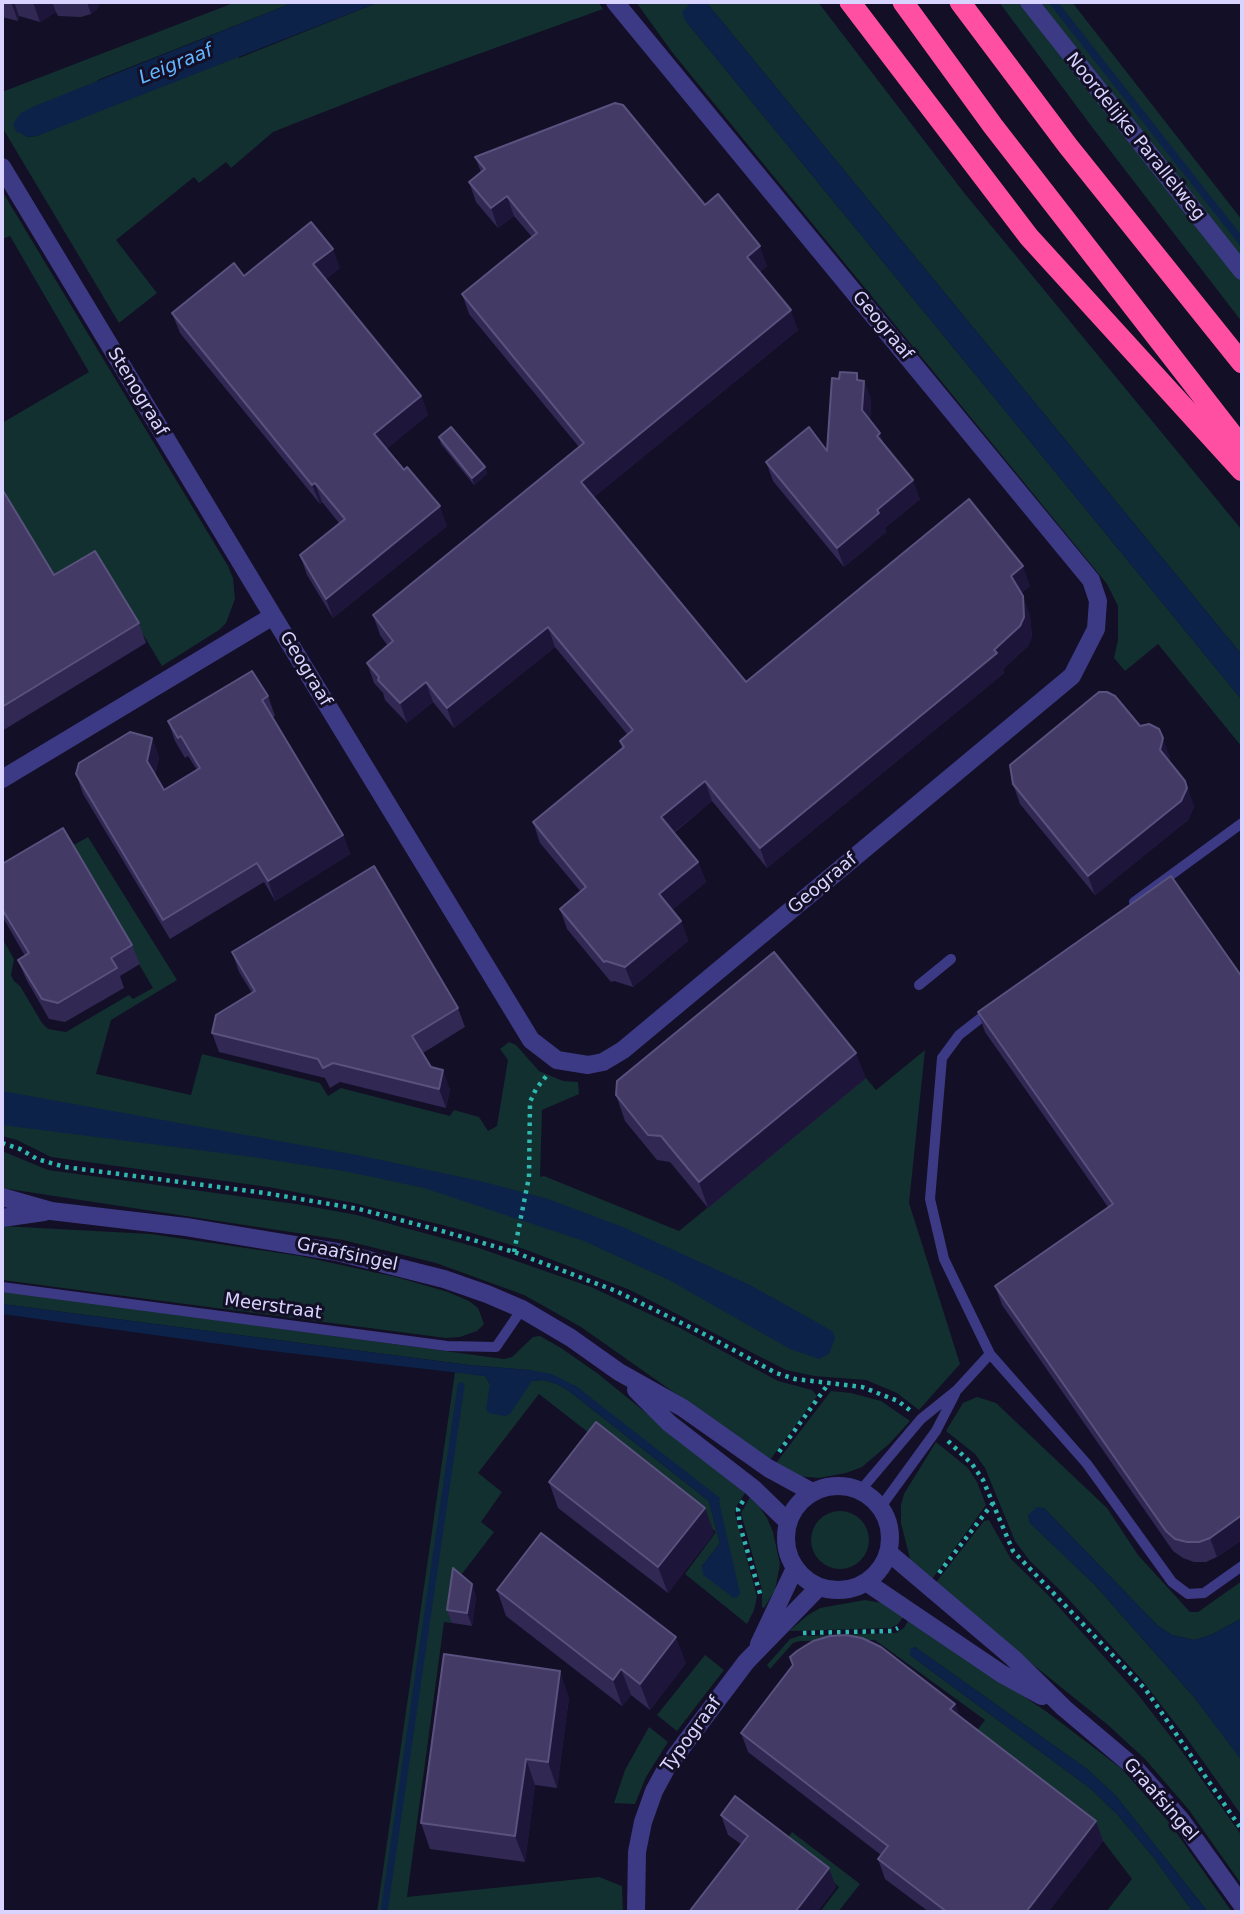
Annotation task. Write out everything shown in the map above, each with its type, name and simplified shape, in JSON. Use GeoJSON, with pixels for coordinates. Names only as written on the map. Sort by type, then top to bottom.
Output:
{"type":"FeatureCollection","features":[{"type":"Feature","properties":{"kind":"highway"},"geometry":{"type":"LineString","coordinates":[[850,2],[1029,237],[1242,471]]}},
{"type":"Feature","properties":{"kind":"highway"},"geometry":{"type":"LineString","coordinates":[[903,2],[1009,147],[1242,447]]}},
{"type":"Feature","properties":{"kind":"highway"},"geometry":{"type":"LineString","coordinates":[[960,2],[1068,146],[1242,363]]}},
{"type":"Feature","properties":{"kind":"street","name":"Geograaf"},"geometry":{"type":"LineString","coordinates":[[2,779],[273,616],[531,1040],[557,1060],[588,1065],[603,1062],[623,1050],[1072,676],[1096,629],[1098,601],[1091,580],[615,2]]}},
{"type":"Feature","properties":{"kind":"street","name":"Noordelijke Parallelweg"},"geometry":{"type":"LineString","coordinates":[[1029,2],[1242,271]]}},
{"type":"Feature","properties":{"kind":"street","name":"Stenograaf"},"geometry":{"type":"LineString","coordinates":[[2,167],[273,616]]}},
{"type":"Feature","properties":{"kind":"street","name":"Graafsingel"},"geometry":{"type":"LineString","coordinates":[[2,1198],[51,1211],[186,1227],[337,1252],[444,1279],[522,1309],[571,1338],[619,1372],[683,1408],[768,1468],[813,1492]]}},
{"type":"Feature","properties":{"kind":"street","name":"Graafsingel"},"geometry":{"type":"LineString","coordinates":[[2,1218],[51,1211]]}},
{"type":"Feature","properties":{"kind":"street","name":"Graafsingel"},"geometry":{"type":"LineString","coordinates":[[619,1372],[669,1423],[753,1488],[788,1522]]}},
{"type":"Feature","properties":{"kind":"street"},"geometry":{"type":"LineString","coordinates":[[845,1486],[860,1491],[880,1508],[887,1521],[890,1537],[888,1552],[876,1574],[866,1582],[843,1590],[819,1587],[806,1580],[795,1568],[786,1546],[788,1522],[797,1505],[813,1492],[828,1487],[845,1486]]}},
{"type":"Feature","properties":{"kind":"street","name":"Graafsingel"},"geometry":{"type":"LineString","coordinates":[[888,1552],[1013,1658],[1063,1708],[1114,1748],[1181,1820],[1242,1905]]}},
{"type":"Feature","properties":{"kind":"street","name":"Typograaf"},"geometry":{"type":"LineString","coordinates":[[757,1650],[795,1568]]}},
{"type":"Feature","properties":{"kind":"street","name":"Graafsingel"},"geometry":{"type":"LineString","coordinates":[[866,1582],[1002,1674],[1063,1708]]}},
{"type":"Feature","properties":{"kind":"street","name":"Typograaf"},"geometry":{"type":"LineString","coordinates":[[636,1912],[637,1852],[643,1822],[654,1791],[667,1767],[757,1650],[789,1621],[819,1587]]}},
{"type":"Feature","properties":{"kind":"lane"},"geometry":{"type":"LineString","coordinates":[[1120,913],[1242,823]]}},
{"type":"Feature","properties":{"kind":"lane"},"geometry":{"type":"LineString","coordinates":[[919,985],[951,959]]}},
{"type":"Feature","properties":{"kind":"lane"},"geometry":{"type":"LineString","coordinates":[[1002,1001],[958,1035],[942,1058],[930,1199],[944,1259],[990,1354],[1087,1464],[1172,1582],[1188,1594],[1204,1593],[1242,1566]]}},
{"type":"Feature","properties":{"kind":"lane","name":"Meerstraat"},"geometry":{"type":"LineString","coordinates":[[2,1287],[447,1346],[496,1347],[522,1309]]}},
{"type":"Feature","properties":{"kind":"lane"},"geometry":{"type":"LineString","coordinates":[[860,1491],[921,1419],[957,1390],[990,1354]]}},
{"type":"Feature","properties":{"kind":"lane"},"geometry":{"type":"LineString","coordinates":[[880,1508],[936,1431],[957,1390]]}},
{"type":"Feature","properties":{"kind":"path"},"geometry":{"type":"LineString","coordinates":[[514,1252],[529,1177],[530,1102],[557,1060]]}},
{"type":"Feature","properties":{"kind":"green space"},"geometry":{"type":"Polygon","coordinates":[[[236,2],[295,2],[100,79],[20,132],[27,137],[37,136],[231,50],[239,58],[379,2],[598,2],[603,9],[398,83],[273,132],[231,168],[226,162],[199,183],[194,177],[116,240],[157,293],[119,323],[2,127],[2,92],[236,2]]]}},
{"type":"Feature","properties":{"kind":"green space"},"geometry":{"type":"Polygon","coordinates":[[[636,2],[692,2],[685,20],[1242,700],[1242,747],[1158,644],[1125,671],[1114,658],[1118,640],[1118,606],[1107,584],[672,52],[636,2]]]}},
{"type":"Feature","properties":{"kind":"green space"},"geometry":{"type":"Polygon","coordinates":[[[706,2],[818,2],[965,194],[1242,530],[1242,655],[706,2]]]}},
{"type":"Feature","properties":{"kind":"green space"},"geometry":{"type":"Polygon","coordinates":[[[999,2],[1022,2],[1242,279],[1242,322],[1092,127],[999,2]]]}},
{"type":"Feature","properties":{"kind":"green space"},"geometry":{"type":"Polygon","coordinates":[[[1036,2],[1072,2],[1242,220],[1242,262],[1036,2]]]}},
{"type":"Feature","properties":{"kind":"green space"},"geometry":{"type":"Polygon","coordinates":[[[2,191],[233,578],[235,599],[226,623],[162,666],[102,566],[63,590],[2,488],[2,423],[89,372],[10,236],[2,239],[2,191]]]}},
{"type":"Feature","properties":{"kind":"green space"},"geometry":{"type":"Polygon","coordinates":[[[88,837],[177,980],[111,1020],[96,1074],[191,1095],[202,1054],[320,1083],[328,1096],[341,1088],[450,1116],[454,1110],[479,1117],[488,1131],[497,1126],[508,1060],[500,1049],[509,1042],[516,1045],[539,1071],[563,1081],[578,1082],[579,1094],[542,1110],[540,1177],[544,1176],[679,1231],[866,1078],[876,1090],[925,1050],[909,1203],[960,1364],[919,1410],[897,1393],[866,1380],[814,1376],[786,1370],[630,1290],[524,1249],[462,1230],[354,1203],[268,1187],[51,1157],[17,1140],[2,1136],[2,938],[14,959],[11,975],[14,981],[48,1029],[66,1032],[129,995],[133,999],[153,988],[70,847],[88,837]]]}},
{"type":"Feature","properties":{"kind":"green space"},"geometry":{"type":"Polygon","coordinates":[[[2,1151],[48,1170],[296,1204],[357,1215],[476,1247],[591,1287],[680,1328],[778,1381],[812,1390],[817,1396],[770,1460],[581,1327],[524,1295],[436,1263],[343,1240],[2,1188],[2,1151]]]}},
{"type":"Feature","properties":{"kind":"green space"},"geometry":{"type":"Polygon","coordinates":[[[2,1226],[151,1234],[300,1256],[396,1277],[448,1292],[478,1308],[484,1324],[477,1331],[460,1337],[446,1338],[2,1280],[2,1226]]]}},
{"type":"Feature","properties":{"kind":"green space"},"geometry":{"type":"Polygon","coordinates":[[[2,1291],[504,1359],[512,1357],[533,1337],[540,1336],[597,1373],[745,1493],[736,1507],[735,1514],[757,1597],[747,1624],[685,1574],[716,1532],[539,1394],[478,1473],[502,1492],[481,1522],[494,1532],[458,1579],[452,1623],[444,1622],[407,1897],[599,1877],[622,1886],[623,1912],[377,1912],[455,1372],[485,1376],[490,1384],[527,1385],[532,1381],[544,1380],[557,1384],[709,1501],[720,1543],[702,1566],[734,1598],[719,1502],[577,1387],[529,1370],[469,1365],[2,1304],[2,1291]]]}},
{"type":"Feature","properties":{"kind":"green space"},"geometry":{"type":"Polygon","coordinates":[[[831,1391],[881,1401],[910,1421],[862,1467],[819,1478],[797,1476],[776,1463],[831,1391]]]}},
{"type":"Feature","properties":{"kind":"green space"},"geometry":{"type":"Polygon","coordinates":[[[977,1397],[996,1403],[1107,1508],[1138,1555],[1190,1612],[1198,1612],[1242,1581],[1242,1618],[1211,1635],[1194,1640],[1172,1635],[1158,1626],[1044,1508],[1029,1522],[1094,1584],[1194,1697],[1241,1759],[1242,1816],[1142,1680],[1030,1561],[1015,1541],[985,1468],[975,1454],[946,1431],[963,1403],[977,1397]]]}},
{"type":"Feature","properties":{"kind":"green space"},"geometry":{"type":"Polygon","coordinates":[[[936,1442],[968,1468],[986,1505],[930,1582],[911,1563],[901,1523],[901,1505],[904,1494],[936,1442]]]}},
{"type":"Feature","properties":{"kind":"green space"},"geometry":{"type":"Polygon","coordinates":[[[750,1497],[767,1518],[780,1564],[775,1590],[764,1608],[762,1590],[741,1513],[750,1497]]]}},
{"type":"Feature","properties":{"kind":"green space"},"geometry":{"type":"Polygon","coordinates":[[[834,1511],[846,1511],[856,1515],[865,1524],[869,1546],[861,1561],[846,1569],[834,1569],[824,1565],[815,1556],[811,1546],[811,1534],[815,1524],[824,1515],[834,1511]]]}},
{"type":"Feature","properties":{"kind":"green space"},"geometry":{"type":"Polygon","coordinates":[[[989,1520],[1011,1559],[1048,1595],[1136,1692],[1242,1836],[1242,1885],[1189,1810],[1145,1759],[1108,1725],[934,1585],[984,1521],[989,1520]]]}},
{"type":"Feature","properties":{"kind":"green space"},"geometry":{"type":"Polygon","coordinates":[[[865,1600],[882,1603],[904,1616],[891,1628],[789,1631],[820,1608],[865,1600]]]}},
{"type":"Feature","properties":{"kind":"green space"},"geometry":{"type":"Polygon","coordinates":[[[909,1619],[1047,1712],[1122,1769],[1169,1822],[1232,1912],[1208,1912],[1116,1796],[1087,1769],[915,1647],[910,1655],[1091,1789],[1117,1814],[1155,1859],[1193,1912],[1106,1912],[1132,1879],[1103,1841],[894,1841],[985,1720],[875,1640],[800,1641],[793,1643],[770,1669],[767,1665],[790,1639],[799,1636],[896,1633],[904,1628],[909,1619]]]}},
{"type":"Feature","properties":{"kind":"green space"},"geometry":{"type":"Polygon","coordinates":[[[705,1655],[724,1670],[677,1731],[657,1715],[705,1655]]]}},
{"type":"Feature","properties":{"kind":"green space"},"geometry":{"type":"Polygon","coordinates":[[[649,1727],[668,1742],[646,1777],[635,1804],[614,1803],[625,1770],[649,1727]]]}},
{"type":"Feature","properties":{"kind":"green space"},"geometry":{"type":"Polygon","coordinates":[[[792,1832],[860,1884],[838,1912],[820,1912],[839,1887],[784,1844],[792,1832]]]}},
{"type":"Feature","properties":{"kind":"water","name":"Leigraaf"},"geometry":{"type":"Polygon","coordinates":[[[295,2],[379,2],[37,136],[27,137],[17,133],[13,124],[20,114],[30,108],[295,2]]]}},
{"type":"Feature","properties":{"kind":"water"},"geometry":{"type":"Polygon","coordinates":[[[692,2],[706,2],[1242,655],[1242,700],[685,20],[682,12],[692,2]]]}},
{"type":"Feature","properties":{"kind":"water"},"geometry":{"type":"Polygon","coordinates":[[[1048,2],[1058,2],[1242,236],[1242,248],[1048,2]]]}},
{"type":"Feature","properties":{"kind":"water"},"geometry":{"type":"Polygon","coordinates":[[[2,1091],[362,1156],[480,1181],[548,1199],[623,1227],[750,1285],[833,1332],[835,1339],[829,1354],[819,1359],[790,1349],[669,1280],[584,1241],[424,1188],[349,1172],[253,1157],[2,1125],[2,1091]]]}},
{"type":"Feature","properties":{"kind":"water"},"geometry":{"type":"Polygon","coordinates":[[[2,1304],[552,1374],[577,1387],[720,1498],[740,1593],[734,1598],[703,1575],[702,1566],[720,1543],[709,1501],[557,1384],[544,1380],[532,1381],[510,1414],[505,1416],[489,1413],[486,1409],[490,1384],[485,1376],[263,1350],[2,1314],[2,1304]]]}},
{"type":"Feature","properties":{"kind":"water"},"geometry":{"type":"Polygon","coordinates":[[[1037,1507],[1044,1508],[1158,1626],[1172,1635],[1194,1640],[1211,1635],[1242,1618],[1242,1761],[1194,1697],[1094,1584],[1029,1522],[1028,1515],[1037,1507]]]}},
{"type":"Feature","properties":{"kind":"water"},"geometry":{"type":"Polygon","coordinates":[[[915,1647],[1087,1769],[1116,1796],[1208,1912],[1193,1912],[1155,1859],[1117,1814],[1091,1789],[910,1655],[910,1649],[915,1647]]]}},
{"type":"Feature","properties":{"kind":"building"},"geometry":{"type":"Polygon","coordinates":[[[615,103],[623,105],[705,205],[718,194],[760,246],[747,257],[791,310],[581,482],[746,682],[969,499],[1023,566],[1011,576],[1023,596],[1024,617],[1020,626],[994,650],[997,653],[760,848],[705,781],[661,817],[698,862],[659,894],[681,921],[625,967],[604,962],[560,909],[586,887],[533,822],[624,747],[620,741],[633,730],[548,627],[447,708],[426,682],[400,703],[378,680],[379,677],[367,663],[393,641],[373,615],[584,443],[462,294],[537,233],[507,196],[491,208],[469,182],[485,169],[475,157],[615,103]]]}},
{"type":"Feature","properties":{"kind":"building"},"geometry":{"type":"Polygon","coordinates":[[[311,222],[333,249],[313,264],[421,396],[374,434],[404,470],[407,467],[440,506],[326,599],[300,555],[345,519],[315,483],[312,485],[172,313],[234,263],[244,276],[311,222]]]}},
{"type":"Feature","properties":{"kind":"building"},"geometry":{"type":"Polygon","coordinates":[[[840,372],[857,373],[857,380],[864,381],[862,410],[880,433],[877,436],[913,480],[837,548],[766,462],[809,427],[827,451],[832,378],[839,379],[840,372]]]}},
{"type":"Feature","properties":{"kind":"building"},"geometry":{"type":"Polygon","coordinates":[[[451,427],[485,467],[472,478],[439,437],[451,427]]]}},
{"type":"Feature","properties":{"kind":"building"},"geometry":{"type":"Polygon","coordinates":[[[2,489],[54,575],[95,551],[139,623],[2,707],[2,489]]]}},
{"type":"Feature","properties":{"kind":"building"},"geometry":{"type":"Polygon","coordinates":[[[252,671],[268,696],[262,700],[343,835],[268,881],[257,863],[163,920],[76,774],[79,763],[130,732],[152,738],[147,761],[164,790],[200,768],[181,736],[178,738],[168,721],[252,671]]]}},
{"type":"Feature","properties":{"kind":"building"},"geometry":{"type":"Polygon","coordinates":[[[1099,692],[1115,696],[1140,726],[1149,724],[1159,729],[1163,738],[1160,750],[1185,781],[1187,788],[1181,801],[1088,876],[1013,784],[1010,765],[1099,692]]]}},
{"type":"Feature","properties":{"kind":"building"},"geometry":{"type":"Polygon","coordinates":[[[63,828],[132,945],[111,958],[117,968],[58,1003],[42,999],[18,960],[29,953],[2,909],[2,864],[63,828]]]}},
{"type":"Feature","properties":{"kind":"building"},"geometry":{"type":"Polygon","coordinates":[[[374,866],[458,1008],[412,1036],[431,1067],[443,1070],[439,1089],[333,1063],[323,1068],[318,1059],[212,1033],[216,1015],[255,991],[232,952],[374,866]]]}},
{"type":"Feature","properties":{"kind":"building"},"geometry":{"type":"Polygon","coordinates":[[[1171,876],[1242,977],[1242,1515],[1210,1538],[1199,1542],[1175,1539],[1166,1531],[995,1286],[1113,1204],[978,1012],[1171,876]]]}},
{"type":"Feature","properties":{"kind":"building"},"geometry":{"type":"Polygon","coordinates":[[[774,952],[856,1053],[699,1182],[661,1136],[648,1135],[616,1095],[617,1081],[774,952]]]}},
{"type":"Feature","properties":{"kind":"building"},"geometry":{"type":"Polygon","coordinates":[[[596,1422],[705,1508],[658,1567],[549,1482],[596,1422]]]}},
{"type":"Feature","properties":{"kind":"building"},"geometry":{"type":"Polygon","coordinates":[[[541,1533],[676,1637],[640,1684],[621,1669],[613,1680],[497,1590],[541,1533]]]}},
{"type":"Feature","properties":{"kind":"building"},"geometry":{"type":"Polygon","coordinates":[[[453,1568],[472,1584],[467,1613],[447,1610],[453,1568]]]}},
{"type":"Feature","properties":{"kind":"building"},"geometry":{"type":"Polygon","coordinates":[[[846,1635],[862,1638],[881,1647],[955,1704],[950,1709],[1096,1821],[1026,1912],[947,1912],[878,1859],[888,1846],[741,1733],[793,1665],[790,1657],[813,1641],[846,1635]]]}},
{"type":"Feature","properties":{"kind":"building"},"geometry":{"type":"Polygon","coordinates":[[[444,1654],[560,1671],[548,1762],[526,1759],[515,1836],[421,1823],[444,1654]]]}},
{"type":"Feature","properties":{"kind":"building"},"geometry":{"type":"Polygon","coordinates":[[[735,1796],[829,1868],[795,1912],[689,1912],[748,1836],[721,1815],[735,1796]]]}},
{"type":"Feature","properties":{"kind":"waterway"},"geometry":{"type":"LineString","coordinates":[[384,1912],[461,1386]]}}]}
